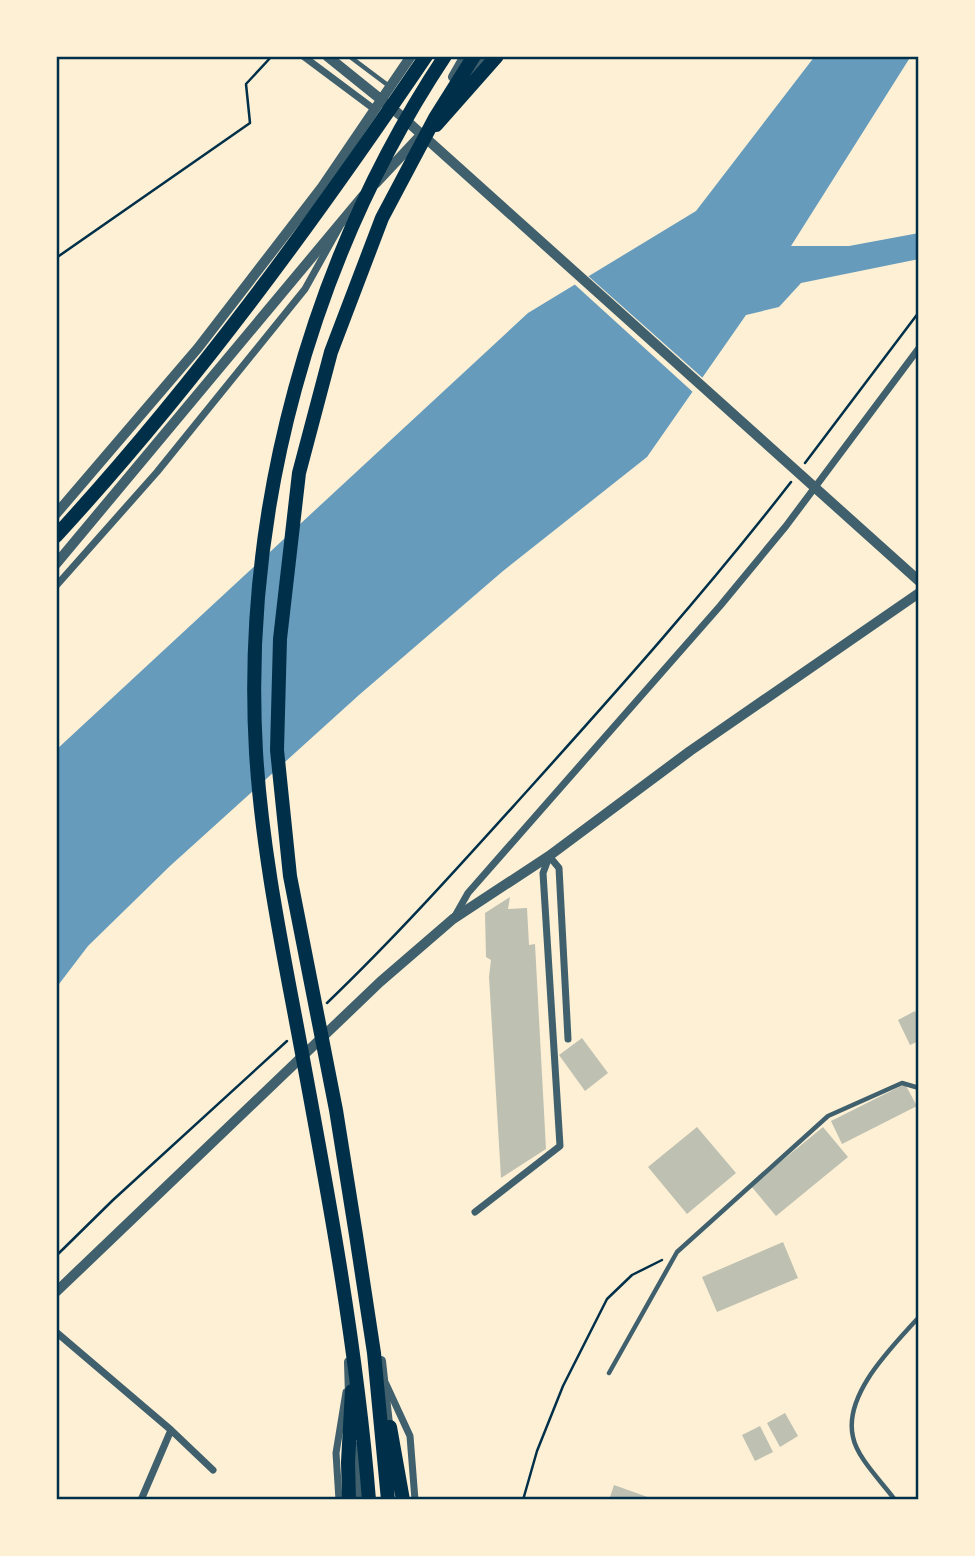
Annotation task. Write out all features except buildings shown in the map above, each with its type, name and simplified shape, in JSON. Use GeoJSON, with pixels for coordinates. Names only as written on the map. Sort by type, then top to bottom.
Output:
{"type":"FeatureCollection","features":[{"type":"Feature","properties":{"kind":"highway"},"geometry":{"type":"LineString","coordinates":[[56,536],[135,450],[208,359],[348,170],[426,56]]}},
{"type":"Feature","properties":{"kind":"highway"},"geometry":{"type":"LineString","coordinates":[[369,1500],[355,1354],[337,1238],[270,881],[256,754],[253,639],[276,467],[328,285],[362,202],[411,107],[445,56]]}},
{"type":"Feature","properties":{"kind":"highway"},"geometry":{"type":"LineString","coordinates":[[403,1500],[401,1477],[374,1353],[336,1110],[290,876],[277,750],[280,639],[299,473],[331,352],[382,218],[435,118],[474,56]]}},
{"type":"Feature","properties":{"kind":"highway"},"geometry":{"type":"LineString","coordinates":[[411,147],[447,115],[497,56]]}},
{"type":"Feature","properties":{"kind":"highway"},"geometry":{"type":"LineString","coordinates":[[374,1353],[388,1500]]}},
{"type":"Feature","properties":{"kind":"highway"},"geometry":{"type":"LineString","coordinates":[[349,1500],[348,1462],[355,1354]]}},
{"type":"Feature","properties":{"kind":"street"},"geometry":{"type":"LineString","coordinates":[[303,56],[374,109]]}},
{"type":"Feature","properties":{"kind":"street"},"geometry":{"type":"LineString","coordinates":[[327,56],[399,114],[919,581]]}},
{"type":"Feature","properties":{"kind":"street"},"geometry":{"type":"LineString","coordinates":[[58,507],[198,348],[322,187],[411,56]]}},
{"type":"Feature","properties":{"kind":"street"},"geometry":{"type":"LineString","coordinates":[[411,147],[465,56]]}},
{"type":"Feature","properties":{"kind":"street"},"geometry":{"type":"LineString","coordinates":[[56,564],[161,441],[347,212],[411,147],[485,56]]}},
{"type":"Feature","properties":{"kind":"street"},"geometry":{"type":"LineString","coordinates":[[56,586],[157,472],[305,289],[329,251],[347,212]]}},
{"type":"Feature","properties":{"kind":"street"},"geometry":{"type":"LineString","coordinates":[[453,919],[468,893],[778,536],[919,348]]}},
{"type":"Feature","properties":{"kind":"street"},"geometry":{"type":"LineString","coordinates":[[56,1292],[380,982],[453,919],[549,856],[690,751],[919,593]]}},
{"type":"Feature","properties":{"kind":"street"},"geometry":{"type":"LineString","coordinates":[[549,856],[559,868],[568,1039]]}},
{"type":"Feature","properties":{"kind":"street"},"geometry":{"type":"LineString","coordinates":[[475,1212],[560,1146],[543,873],[549,856]]}},
{"type":"Feature","properties":{"kind":"street"},"geometry":{"type":"LineString","coordinates":[[325,1037],[384,1380],[394,1500]]}},
{"type":"Feature","properties":{"kind":"street"},"geometry":{"type":"LineString","coordinates":[[300,1061],[333,1238],[349,1355],[348,1381],[336,1453],[339,1500]]}},
{"type":"Feature","properties":{"kind":"street"},"geometry":{"type":"LineString","coordinates":[[56,1332],[171,1430],[212,1470]]}},
{"type":"Feature","properties":{"kind":"street"},"geometry":{"type":"LineString","coordinates":[[384,1380],[410,1436],[415,1500]]}},
{"type":"Feature","properties":{"kind":"street"},"geometry":{"type":"LineString","coordinates":[[348,1381],[359,1500]]}},
{"type":"Feature","properties":{"kind":"street"},"geometry":{"type":"LineString","coordinates":[[141,1500],[171,1430]]}},
{"type":"Feature","properties":{"kind":"lane"},"geometry":{"type":"LineString","coordinates":[[349,56],[389,87]]}},
{"type":"Feature","properties":{"kind":"lane"},"geometry":{"type":"LineString","coordinates":[[609,1373],[677,1252],[828,1116],[902,1083],[919,1088]]}},
{"type":"Feature","properties":{"kind":"lane"},"geometry":{"type":"LineString","coordinates":[[895,1500],[853,1439],[851,1419],[854,1404],[883,1357],[919,1317]]}},
{"type":"Feature","properties":{"kind":"path"},"geometry":{"type":"LineString","coordinates":[[56,258],[250,122],[246,84],[272,56]]}},
{"type":"Feature","properties":{"kind":"path"},"geometry":{"type":"LineString","coordinates":[[324,1006],[401,929],[690,606],[773,506],[919,312]]}},
{"type":"Feature","properties":{"kind":"path"},"geometry":{"type":"LineString","coordinates":[[56,1256],[113,1200],[295,1034]]}},
{"type":"Feature","properties":{"kind":"path"},"geometry":{"type":"LineString","coordinates":[[523,1500],[537,1451],[563,1386],[607,1299],[632,1275],[677,1252]]}},
{"type":"Feature","properties":{"kind":"water"},"geometry":{"type":"Polygon","coordinates":[[[815,56],[911,56],[791,246],[849,246],[919,233],[919,259],[801,283],[779,307],[746,315],[647,457],[503,571],[359,695],[170,866],[88,946],[56,988],[56,750],[528,313],[696,211],[815,56]]]}},
{"type":"Feature","properties":{"kind":"pier"},"geometry":{"type":"Polygon","coordinates":[[[586,274],[705,380],[695,394],[572,282],[586,274]]]}}]}
